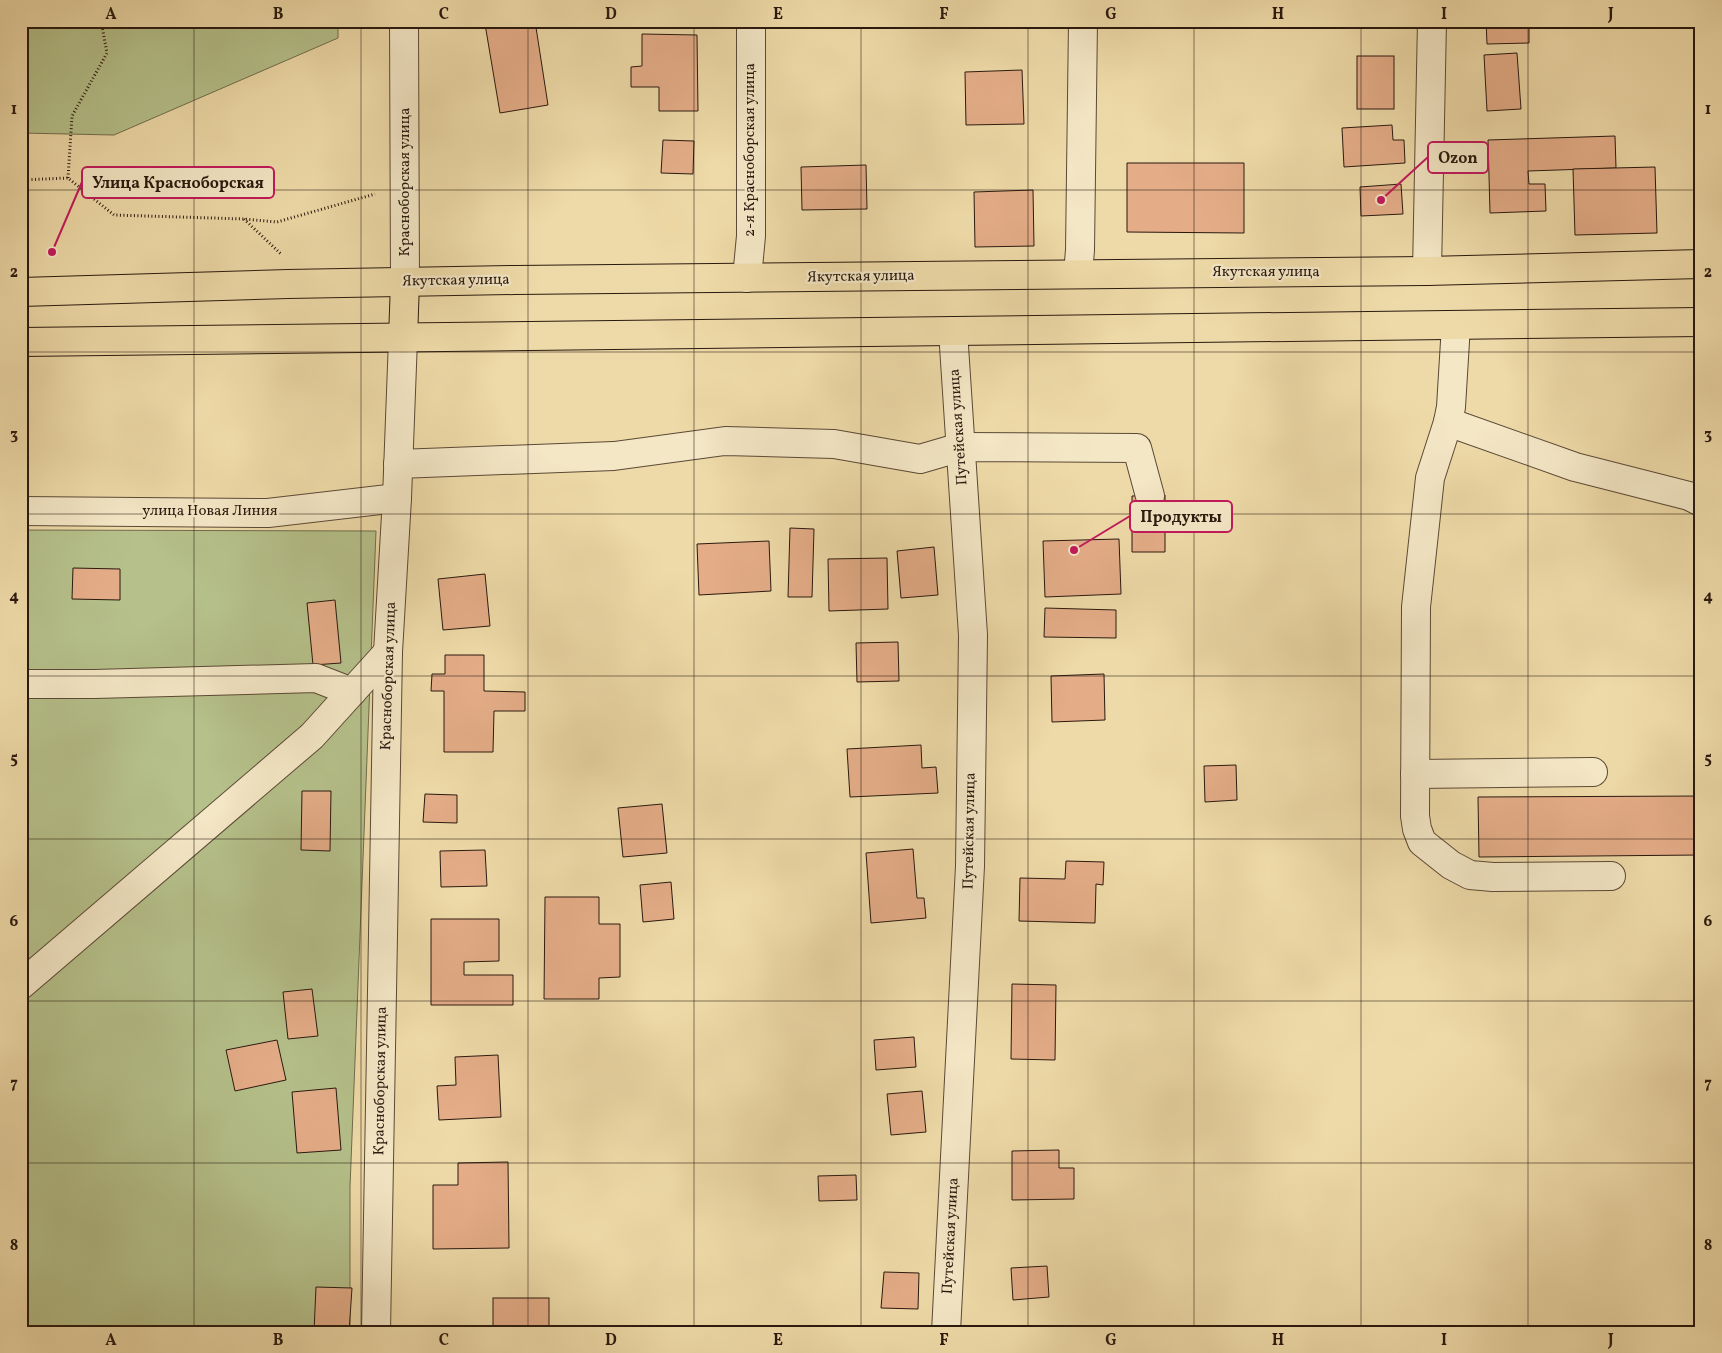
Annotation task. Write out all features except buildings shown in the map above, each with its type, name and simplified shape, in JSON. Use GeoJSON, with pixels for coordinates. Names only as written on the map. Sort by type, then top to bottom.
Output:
{"type":"FeatureCollection","features":[{"type":"Feature","properties":{"kind":"main road","name":"Якутская улица"},"geometry":{"type":"LineString","coordinates":[[21,292],[405,282],[1427,271],[1701,264]]}},
{"type":"Feature","properties":{"kind":"main road","name":"Красноборская улица"},"geometry":{"type":"LineString","coordinates":[[403,338],[405,282]]}},
{"type":"Feature","properties":{"kind":"main road"},"geometry":{"type":"LineString","coordinates":[[21,342],[1701,322]]}},
{"type":"Feature","properties":{"kind":"street","name":"Красноборская улица"},"geometry":{"type":"LineString","coordinates":[[404,21],[405,282]]}},
{"type":"Feature","properties":{"kind":"street","name":"2-я Красноборская улица"},"geometry":{"type":"LineString","coordinates":[[747,278],[751,236],[751,21]]}},
{"type":"Feature","properties":{"kind":"street"},"geometry":{"type":"LineString","coordinates":[[1078,274],[1084,21]]}},
{"type":"Feature","properties":{"kind":"street"},"geometry":{"type":"LineString","coordinates":[[1427,271],[1432,21]]}},
{"type":"Feature","properties":{"kind":"street"},"geometry":{"type":"LineString","coordinates":[[1456,325],[1451,407],[1430,478],[1416,607],[1415,816],[1417,829],[1422,842],[1451,865],[1470,875],[1493,878],[1611,876]]}},
{"type":"Feature","properties":{"kind":"street","name":"Путейская улица"},"geometry":{"type":"LineString","coordinates":[[946,1332],[970,866],[973,635],[954,331]]}},
{"type":"Feature","properties":{"kind":"street","name":"Красноборская улица"},"geometry":{"type":"LineString","coordinates":[[376,1332],[388,652],[398,498],[403,338]]}},
{"type":"Feature","properties":{"kind":"street"},"geometry":{"type":"LineString","coordinates":[[1448,422],[1575,467],[1697,495]]}},
{"type":"Feature","properties":{"kind":"street"},"geometry":{"type":"LineString","coordinates":[[398,464],[614,456],[725,442],[834,444],[920,459],[960,447],[1137,448],[1150,496]]}},
{"type":"Feature","properties":{"kind":"street","name":"улица Новая Линия"},"geometry":{"type":"LineString","coordinates":[[21,511],[268,513],[398,498]]}},
{"type":"Feature","properties":{"kind":"street"},"geometry":{"type":"LineString","coordinates":[[21,985],[312,736],[388,652]]}},
{"type":"Feature","properties":{"kind":"street"},"geometry":{"type":"LineString","coordinates":[[21,684],[316,678],[352,692]]}},
{"type":"Feature","properties":{"kind":"street"},"geometry":{"type":"LineString","coordinates":[[1415,774],[1593,772]]}},
{"type":"Feature","properties":{"kind":"path"},"geometry":{"type":"LineString","coordinates":[[68,178],[72,116],[107,53],[101,21]]}},
{"type":"Feature","properties":{"kind":"path"},"geometry":{"type":"LineString","coordinates":[[21,180],[68,178],[114,215],[277,222],[405,186]]}},
{"type":"Feature","properties":{"kind":"path"},"geometry":{"type":"LineString","coordinates":[[244,220],[287,260]]}},
{"type":"Feature","properties":{"kind":"green space"},"geometry":{"type":"Polygon","coordinates":[[[21,21],[338,21],[338,38],[114,135],[21,133],[21,21]]]}},
{"type":"Feature","properties":{"kind":"green space"},"geometry":{"type":"Polygon","coordinates":[[[21,530],[376,531],[350,1187],[350,1332],[21,1332],[21,530]]]}},
{"type":"Feature","properties":{"kind":"place","name":"Ozon"},"geometry":{"type":"Point","coordinates":[1381,200]}},
{"type":"Feature","properties":{"kind":"place","name":"Улица Красноборская"},"geometry":{"type":"Point","coordinates":[52,252]}},
{"type":"Feature","properties":{"kind":"place","name":"Продукты"},"geometry":{"type":"Point","coordinates":[1074,550]}}]}
